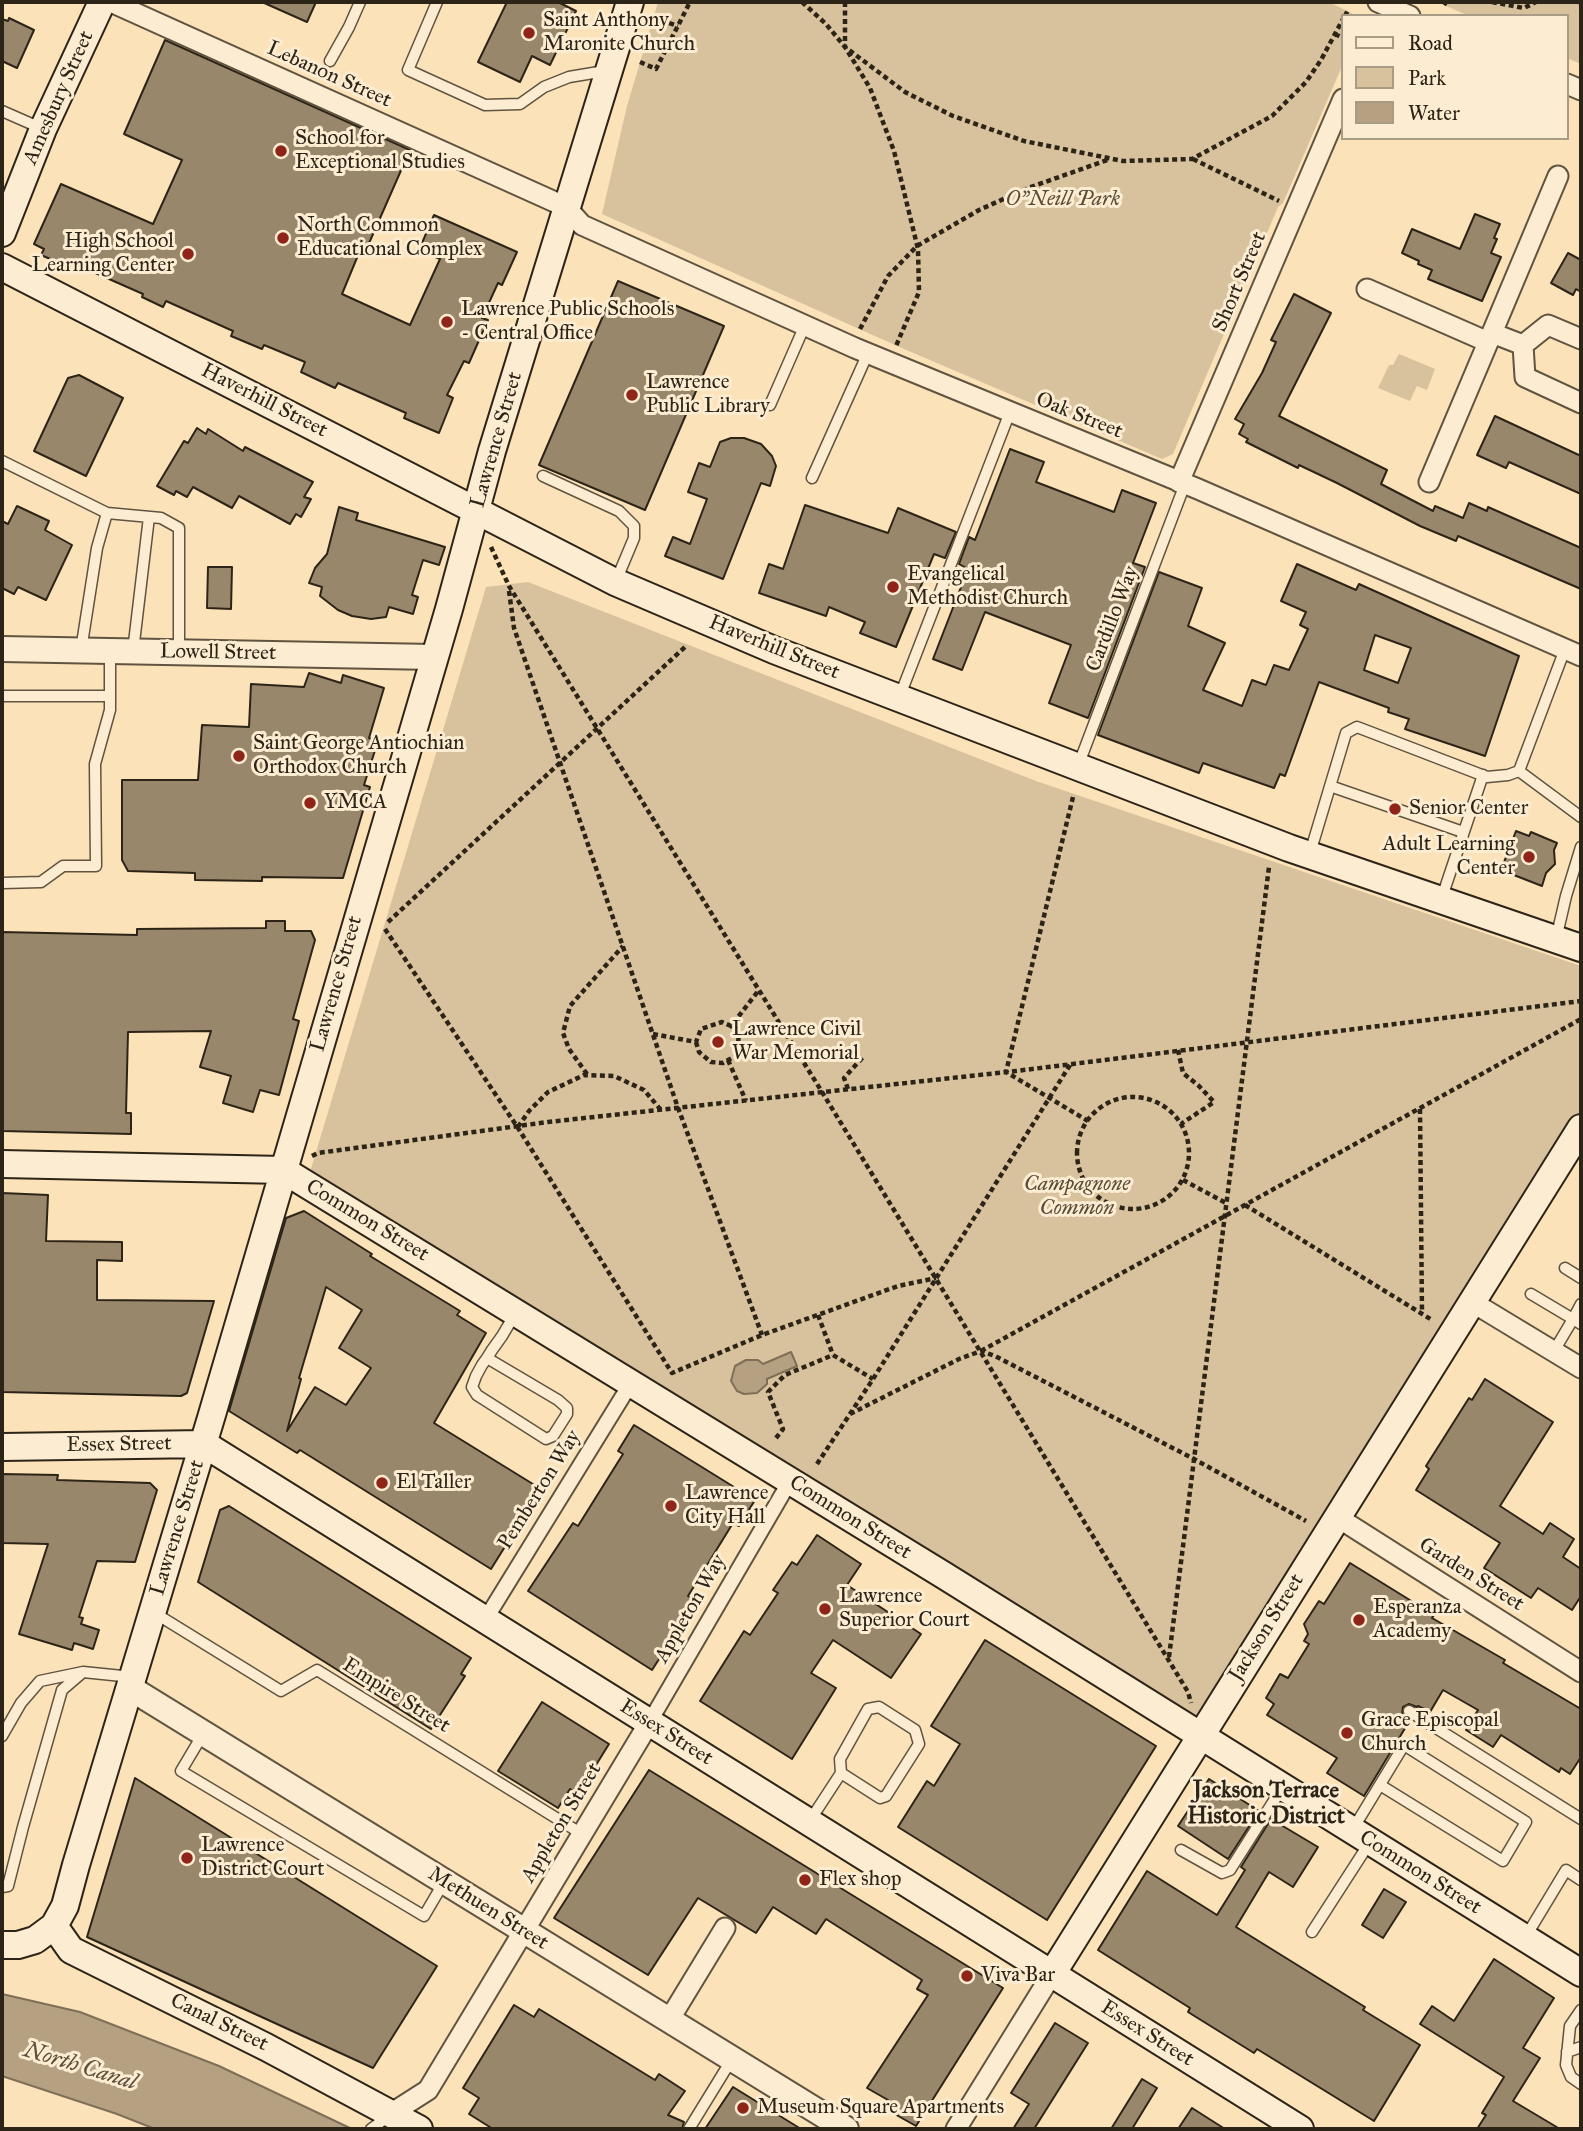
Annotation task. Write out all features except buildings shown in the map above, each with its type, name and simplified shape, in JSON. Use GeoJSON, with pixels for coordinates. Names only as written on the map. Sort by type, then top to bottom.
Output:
{"type":"FeatureCollection","features":[{"type":"Feature","properties":{"kind":"main road","name":"Amesbury Street"},"geometry":{"type":"LineString","coordinates":[[2,233],[43,129],[102,2]]}},
{"type":"Feature","properties":{"kind":"main road","name":"Lawrence Street"},"geometry":{"type":"LineString","coordinates":[[54,1926],[65,1906],[204,1444],[476,510],[630,2]]}},
{"type":"Feature","properties":{"kind":"main road","name":"Haverhill Street"},"geometry":{"type":"LineString","coordinates":[[2,267],[615,582],[774,650],[1310,856],[1581,948]]}},
{"type":"Feature","properties":{"kind":"main road","name":"Jackson Street"},"geometry":{"type":"LineString","coordinates":[[1052,1974],[1581,1128]]}},
{"type":"Feature","properties":{"kind":"main road","name":"Common Street"},"geometry":{"type":"LineString","coordinates":[[2,1164],[283,1170],[790,1481],[1581,1973]]}},
{"type":"Feature","properties":{"kind":"main road","name":"Essex Street"},"geometry":{"type":"LineString","coordinates":[[2,1447],[204,1444],[1300,2129]]}},
{"type":"Feature","properties":{"kind":"main road"},"geometry":{"type":"LineString","coordinates":[[10,1945],[35,1940],[54,1926]]}},
{"type":"Feature","properties":{"kind":"main road","name":"Canal Street"},"geometry":{"type":"LineString","coordinates":[[54,1926],[71,1950],[266,2047],[419,2129]]}},
{"type":"Feature","properties":{"kind":"street","name":"Lebanon Street"},"geometry":{"type":"LineString","coordinates":[[111,2],[566,207]]}},
{"type":"Feature","properties":{"kind":"street"},"geometry":{"type":"LineString","coordinates":[[1381,6],[1404,14]]}},
{"type":"Feature","properties":{"kind":"street","name":"Short Street"},"geometry":{"type":"LineString","coordinates":[[1182,483],[1342,101]]}},
{"type":"Feature","properties":{"kind":"street"},"geometry":{"type":"LineString","coordinates":[[1429,482],[1558,176]]}},
{"type":"Feature","properties":{"kind":"street","name":"Oak Street"},"geometry":{"type":"LineString","coordinates":[[566,207],[582,225],[868,353],[1182,483],[1573,652]]}},
{"type":"Feature","properties":{"kind":"street"},"geometry":{"type":"LineString","coordinates":[[1367,289],[1490,337],[1522,345]]}},
{"type":"Feature","properties":{"kind":"street"},"geometry":{"type":"LineString","coordinates":[[1522,345],[1548,325],[1581,339]]}},
{"type":"Feature","properties":{"kind":"street"},"geometry":{"type":"LineString","coordinates":[[1522,345],[1525,377],[1581,402]]}},
{"type":"Feature","properties":{"kind":"street","name":"Lowell Street"},"geometry":{"type":"LineString","coordinates":[[2,649],[434,657]]}},
{"type":"Feature","properties":{"kind":"street"},"geometry":{"type":"LineString","coordinates":[[1472,1301],[1581,1368]]}},
{"type":"Feature","properties":{"kind":"street","name":"Pemberton Way"},"geometry":{"type":"LineString","coordinates":[[485,1620],[631,1383]]}},
{"type":"Feature","properties":{"kind":"street","name":"Appleton Way"},"geometry":{"type":"LineString","coordinates":[[649,1723],[790,1481]]}},
{"type":"Feature","properties":{"kind":"street","name":"Garden Street"},"geometry":{"type":"LineString","coordinates":[[1337,1517],[1581,1672]]}},
{"type":"Feature","properties":{"kind":"street","name":"Methuen Street"},"geometry":{"type":"LineString","coordinates":[[131,1682],[204,1733],[846,2129]]}},
{"type":"Feature","properties":{"kind":"street","name":"Appleton Street"},"geometry":{"type":"LineString","coordinates":[[392,2113],[428,2090],[649,1723]]}},
{"type":"Feature","properties":{"kind":"street"},"geometry":{"type":"LineString","coordinates":[[669,2020],[725,1928]]}},
{"type":"Feature","properties":{"kind":"street","name":"Jackson Street"},"geometry":{"type":"LineString","coordinates":[[956,2129],[1052,1974]]}},
{"type":"Feature","properties":{"kind":"lane"},"geometry":{"type":"LineString","coordinates":[[330,61],[360,2]]}},
{"type":"Feature","properties":{"kind":"lane"},"geometry":{"type":"LineString","coordinates":[[437,2],[408,70],[485,105],[520,104],[544,87],[569,77],[609,70]]}},
{"type":"Feature","properties":{"kind":"lane"},"geometry":{"type":"LineString","coordinates":[[2,111],[43,129]]}},
{"type":"Feature","properties":{"kind":"lane"},"geometry":{"type":"LineString","coordinates":[[770,405],[805,325]]}},
{"type":"Feature","properties":{"kind":"lane"},"geometry":{"type":"LineString","coordinates":[[812,478],[868,353]]}},
{"type":"Feature","properties":{"kind":"lane"},"geometry":{"type":"LineString","coordinates":[[899,698],[1010,412]]}},
{"type":"Feature","properties":{"kind":"lane"},"geometry":{"type":"LineString","coordinates":[[2,461],[107,513],[160,519],[179,528],[179,653]]}},
{"type":"Feature","properties":{"kind":"lane"},"geometry":{"type":"LineString","coordinates":[[543,476],[619,511],[634,526],[634,538],[615,582]]}},
{"type":"Feature","properties":{"kind":"lane","name":"Cardillo Way"},"geometry":{"type":"LineString","coordinates":[[1077,767],[1182,483]]}},
{"type":"Feature","properties":{"kind":"lane"},"geometry":{"type":"LineString","coordinates":[[81,651],[97,548],[107,513]]}},
{"type":"Feature","properties":{"kind":"lane"},"geometry":{"type":"LineString","coordinates":[[2,883],[41,882],[63,866],[96,866],[95,764],[110,710],[110,696],[122,652],[149,517]]}},
{"type":"Feature","properties":{"kind":"lane"},"geometry":{"type":"LineString","coordinates":[[1310,856],[1346,733],[1357,727],[1483,775],[1508,775],[1519,771],[1573,652]]}},
{"type":"Feature","properties":{"kind":"lane"},"geometry":{"type":"LineString","coordinates":[[2,696],[110,696]]}},
{"type":"Feature","properties":{"kind":"lane"},"geometry":{"type":"LineString","coordinates":[[1519,771],[1581,817]]}},
{"type":"Feature","properties":{"kind":"lane"},"geometry":{"type":"LineString","coordinates":[[1441,901],[1483,775]]}},
{"type":"Feature","properties":{"kind":"lane"},"geometry":{"type":"LineString","coordinates":[[1330,786],[1463,832]]}},
{"type":"Feature","properties":{"kind":"lane"},"geometry":{"type":"LineString","coordinates":[[1556,940],[1581,847]]}},
{"type":"Feature","properties":{"kind":"lane"},"geometry":{"type":"LineString","coordinates":[[1565,1268],[1581,1278]]}},
{"type":"Feature","properties":{"kind":"lane"},"geometry":{"type":"LineString","coordinates":[[1531,1294],[1577,1321]]}},
{"type":"Feature","properties":{"kind":"lane"},"geometry":{"type":"LineString","coordinates":[[1554,1351],[1577,1321],[1581,1304]]}},
{"type":"Feature","properties":{"kind":"lane"},"geometry":{"type":"LineString","coordinates":[[487,1357],[567,1408],[567,1414],[553,1436],[546,1439],[477,1395],[472,1387],[487,1357],[516,1312]]}},
{"type":"Feature","properties":{"kind":"lane","name":"Empire Street"},"geometry":{"type":"LineString","coordinates":[[153,1612],[281,1691],[317,1670],[582,1833]]}},
{"type":"Feature","properties":{"kind":"lane"},"geometry":{"type":"LineString","coordinates":[[2,1736],[21,1703],[40,1681],[83,1672],[131,1682]]}},
{"type":"Feature","properties":{"kind":"lane"},"geometry":{"type":"LineString","coordinates":[[2,1887],[8,1886],[62,1690],[83,1672]]}},
{"type":"Feature","properties":{"kind":"lane"},"geometry":{"type":"LineString","coordinates":[[808,1822],[841,1773],[840,1759],[868,1709],[879,1707],[915,1730],[919,1744],[886,1796],[880,1798],[841,1773]]}},
{"type":"Feature","properties":{"kind":"lane"},"geometry":{"type":"LineString","coordinates":[[1409,1711],[1581,1819]]}},
{"type":"Feature","properties":{"kind":"lane"},"geometry":{"type":"LineString","coordinates":[[204,1733],[181,1771],[424,1916],[444,1882]]}},
{"type":"Feature","properties":{"kind":"lane"},"geometry":{"type":"LineString","coordinates":[[1312,1932],[1361,1836],[1380,1785],[1404,1745],[1526,1822],[1503,1861],[1380,1785]]}},
{"type":"Feature","properties":{"kind":"lane"},"geometry":{"type":"LineString","coordinates":[[1181,1850],[1222,1873],[1230,1870],[1282,1787]]}},
{"type":"Feature","properties":{"kind":"lane"},"geometry":{"type":"LineString","coordinates":[[1524,1938],[1566,1870],[1581,1880]]}},
{"type":"Feature","properties":{"kind":"lane"},"geometry":{"type":"LineString","coordinates":[[1581,2010],[1570,2026],[1566,2066],[1571,2077],[1581,2084]]}},
{"type":"Feature","properties":{"kind":"lane"},"geometry":{"type":"LineString","coordinates":[[1567,2052],[1581,2047]]}},
{"type":"Feature","properties":{"kind":"lane"},"geometry":{"type":"LineString","coordinates":[[689,2129],[732,2059]]}},
{"type":"Feature","properties":{"kind":"lane"},"geometry":{"type":"LineString","coordinates":[[371,2129],[392,2113]]}},
{"type":"Feature","properties":{"kind":"path"},"geometry":{"type":"LineString","coordinates":[[640,62],[656,69],[690,2]]}},
{"type":"Feature","properties":{"kind":"path"},"geometry":{"type":"LineString","coordinates":[[802,2],[827,24],[845,47],[870,88],[894,151],[920,268],[919,292],[897,346]]}},
{"type":"Feature","properties":{"kind":"path"},"geometry":{"type":"LineString","coordinates":[[845,2],[845,47]]}},
{"type":"Feature","properties":{"kind":"path"},"geometry":{"type":"LineString","coordinates":[[1492,2],[1524,8],[1536,2]]}},
{"type":"Feature","properties":{"kind":"path"},"geometry":{"type":"LineString","coordinates":[[653,18],[678,26]]}},
{"type":"Feature","properties":{"kind":"path"},"geometry":{"type":"LineString","coordinates":[[845,47],[905,92],[953,117],[1024,141],[1123,161],[1192,159],[1272,116],[1306,82],[1342,21]]}},
{"type":"Feature","properties":{"kind":"path"},"geometry":{"type":"LineString","coordinates":[[1335,34],[1342,38]]}},
{"type":"Feature","properties":{"kind":"path"},"geometry":{"type":"LineString","coordinates":[[860,329],[888,276],[917,246],[979,210],[1028,188],[1111,159]]}},
{"type":"Feature","properties":{"kind":"path"},"geometry":{"type":"LineString","coordinates":[[1192,159],[1283,203]]}},
{"type":"Feature","properties":{"kind":"path"},"geometry":{"type":"LineString","coordinates":[[476,510],[509,586],[1169,1659],[1188,1692],[1200,1735]]}},
{"type":"Feature","properties":{"kind":"path"},"geometry":{"type":"LineString","coordinates":[[509,586],[514,628],[678,1108],[762,1335]]}},
{"type":"Feature","properties":{"kind":"path"},"geometry":{"type":"LineString","coordinates":[[388,922],[685,647]]}},
{"type":"Feature","properties":{"kind":"path"},"geometry":{"type":"LineString","coordinates":[[1006,1072],[1073,797]]}},
{"type":"Feature","properties":{"kind":"path"},"geometry":{"type":"LineString","coordinates":[[1169,1659],[1269,867]]}},
{"type":"Feature","properties":{"kind":"path"},"geometry":{"type":"LineString","coordinates":[[385,929],[518,1128],[671,1373],[762,1335],[898,1286],[936,1278]]}},
{"type":"Feature","properties":{"kind":"path"},"geometry":{"type":"LineString","coordinates":[[587,1075],[569,1049],[563,1033],[570,1006],[623,946]]}},
{"type":"Feature","properties":{"kind":"path"},"geometry":{"type":"LineString","coordinates":[[731,1026],[759,990]]}},
{"type":"Feature","properties":{"kind":"path"},"geometry":{"type":"LineString","coordinates":[[283,1170],[318,1153],[548,1122],[1006,1072],[1581,1001]]}},
{"type":"Feature","properties":{"kind":"path"},"geometry":{"type":"LineString","coordinates":[[850,1414],[959,1359],[981,1352],[1581,1019]]}},
{"type":"Feature","properties":{"kind":"path"},"geometry":{"type":"LineString","coordinates":[[722,1021],[739,1033],[737,1055],[723,1063],[712,1062],[699,1052],[696,1042],[701,1030],[722,1021]]}},
{"type":"Feature","properties":{"kind":"path"},"geometry":{"type":"LineString","coordinates":[[653,1034],[696,1042]]}},
{"type":"Feature","properties":{"kind":"path"},"geometry":{"type":"LineString","coordinates":[[1178,1050],[1183,1073],[1214,1102],[1181,1124]]}},
{"type":"Feature","properties":{"kind":"path"},"geometry":{"type":"LineString","coordinates":[[848,1089],[844,1077],[863,1056]]}},
{"type":"Feature","properties":{"kind":"path"},"geometry":{"type":"LineString","coordinates":[[728,1060],[746,1101]]}},
{"type":"Feature","properties":{"kind":"path"},"geometry":{"type":"LineString","coordinates":[[817,1464],[1070,1064]]}},
{"type":"Feature","properties":{"kind":"path"},"geometry":{"type":"LineString","coordinates":[[1006,1072],[1088,1121]]}},
{"type":"Feature","properties":{"kind":"path"},"geometry":{"type":"LineString","coordinates":[[518,1128],[529,1111],[548,1092],[569,1080],[587,1075],[614,1076],[644,1090],[661,1110]]}},
{"type":"Feature","properties":{"kind":"path"},"geometry":{"type":"LineString","coordinates":[[1140,1097],[1157,1102],[1181,1124],[1189,1144],[1189,1162],[1183,1180],[1171,1195],[1155,1206],[1136,1210],[1118,1208],[1100,1200],[1087,1186],[1079,1168],[1077,1150],[1081,1131],[1088,1121],[1105,1104],[1122,1098],[1140,1097]]}},
{"type":"Feature","properties":{"kind":"path"},"geometry":{"type":"LineString","coordinates":[[1420,1110],[1422,1314]]}},
{"type":"Feature","properties":{"kind":"path"},"geometry":{"type":"LineString","coordinates":[[1183,1180],[1226,1203]]}},
{"type":"Feature","properties":{"kind":"path"},"geometry":{"type":"LineString","coordinates":[[1245,1206],[1432,1320]]}},
{"type":"Feature","properties":{"kind":"path"},"geometry":{"type":"LineString","coordinates":[[818,1315],[833,1355],[873,1379]]}},
{"type":"Feature","properties":{"kind":"path"},"geometry":{"type":"LineString","coordinates":[[981,1352],[995,1356],[1194,1459],[1306,1521]]}},
{"type":"Feature","properties":{"kind":"path"},"geometry":{"type":"LineString","coordinates":[[776,1438],[783,1429],[768,1392],[785,1375],[833,1355]]}},
{"type":"Feature","properties":{"kind":"green space","name":"O\"Neill Park"},"geometry":{"type":"Polygon","coordinates":[[[658,2],[1329,2],[1353,14],[1342,14],[1342,66],[1283,203],[1278,207],[1173,454],[1162,459],[904,349],[602,214],[627,106],[658,2]]]}},
{"type":"Feature","properties":{"kind":"green space"},"geometry":{"type":"Polygon","coordinates":[[[1437,2],[1581,2],[1581,64],[1569,59],[1569,14],[1464,14],[1437,2]]]}},
{"type":"Feature","properties":{"kind":"green space"},"geometry":{"type":"Polygon","coordinates":[[[1399,354],[1435,369],[1427,390],[1417,386],[1410,401],[1378,388],[1389,365],[1393,365],[1399,354]]]}},
{"type":"Feature","properties":{"kind":"green space","name":"Campagnone Common"},"geometry":{"type":"Polygon","coordinates":[[[528,582],[1036,781],[1581,966],[1581,1116],[1195,1718],[310,1172],[486,587],[528,582]]]}},
{"type":"Feature","properties":{"kind":"water"},"geometry":{"type":"Polygon","coordinates":[[[791,1352],[797,1366],[767,1379],[767,1384],[757,1393],[744,1394],[737,1391],[731,1381],[735,1366],[746,1360],[758,1360],[763,1364],[791,1352]]]}},
{"type":"Feature","properties":{"kind":"water","name":"North Canal"},"geometry":{"type":"Polygon","coordinates":[[[2,1994],[80,2012],[219,2066],[352,2129],[155,2129],[2,2076],[2,1994]]]}},
{"type":"Feature","properties":{"kind":"place","name":"Saint Anthony Maronite Church"},"geometry":{"type":"Point","coordinates":[529,33]}},
{"type":"Feature","properties":{"kind":"place","name":"School for Exceptional Studies"},"geometry":{"type":"Point","coordinates":[281,151]}},
{"type":"Feature","properties":{"kind":"place","name":"North Common Educational Complex"},"geometry":{"type":"Point","coordinates":[283,238]}},
{"type":"Feature","properties":{"kind":"place","name":"High School Learning Center"},"geometry":{"type":"Point","coordinates":[188,254]}},
{"type":"Feature","properties":{"kind":"place","name":"Lawrence Public Schools - Central Office"},"geometry":{"type":"Point","coordinates":[447,322]}},
{"type":"Feature","properties":{"kind":"place","name":"Lawrence Public Library"},"geometry":{"type":"Point","coordinates":[632,395]}},
{"type":"Feature","properties":{"kind":"place","name":"Evangelical Methodist Church"},"geometry":{"type":"Point","coordinates":[893,587]}},
{"type":"Feature","properties":{"kind":"place","name":"Saint George Antiochian Orthodox Church"},"geometry":{"type":"Point","coordinates":[239,756]}},
{"type":"Feature","properties":{"kind":"place","name":"YMCA"},"geometry":{"type":"Point","coordinates":[310,803]}},
{"type":"Feature","properties":{"kind":"place","name":"Senior Center"},"geometry":{"type":"Point","coordinates":[1395,809]}},
{"type":"Feature","properties":{"kind":"place","name":"Adult Learning Center"},"geometry":{"type":"Point","coordinates":[1529,857]}},
{"type":"Feature","properties":{"kind":"place","name":"Lawrence Civil War Memorial"},"geometry":{"type":"Point","coordinates":[718,1042]}},
{"type":"Feature","properties":{"kind":"place","name":"El Taller"},"geometry":{"type":"Point","coordinates":[382,1483]}},
{"type":"Feature","properties":{"kind":"place","name":"Lawrence City Hall"},"geometry":{"type":"Point","coordinates":[671,1506]}},
{"type":"Feature","properties":{"kind":"place","name":"Lawrence Superior Court"},"geometry":{"type":"Point","coordinates":[825,1609]}},
{"type":"Feature","properties":{"kind":"place","name":"Esperanza Academy"},"geometry":{"type":"Point","coordinates":[1359,1620]}},
{"type":"Feature","properties":{"kind":"place","name":"Grace Episcopal Church"},"geometry":{"type":"Point","coordinates":[1347,1733]}},
{"type":"Feature","properties":{"kind":"place","name":"Lawrence District Court"},"geometry":{"type":"Point","coordinates":[187,1858]}},
{"type":"Feature","properties":{"kind":"place","name":"Flex shop"},"geometry":{"type":"Point","coordinates":[805,1880]}},
{"type":"Feature","properties":{"kind":"place","name":"Viva Bar"},"geometry":{"type":"Point","coordinates":[967,1976]}},
{"type":"Feature","properties":{"kind":"place","name":"Museum Square Apartments"},"geometry":{"type":"Point","coordinates":[743,2108]}},
{"type":"Feature","properties":{"kind":"district","name":"Jackson Terrace Historic District"},"geometry":{"type":"Point","coordinates":[1266,1804]}}]}
